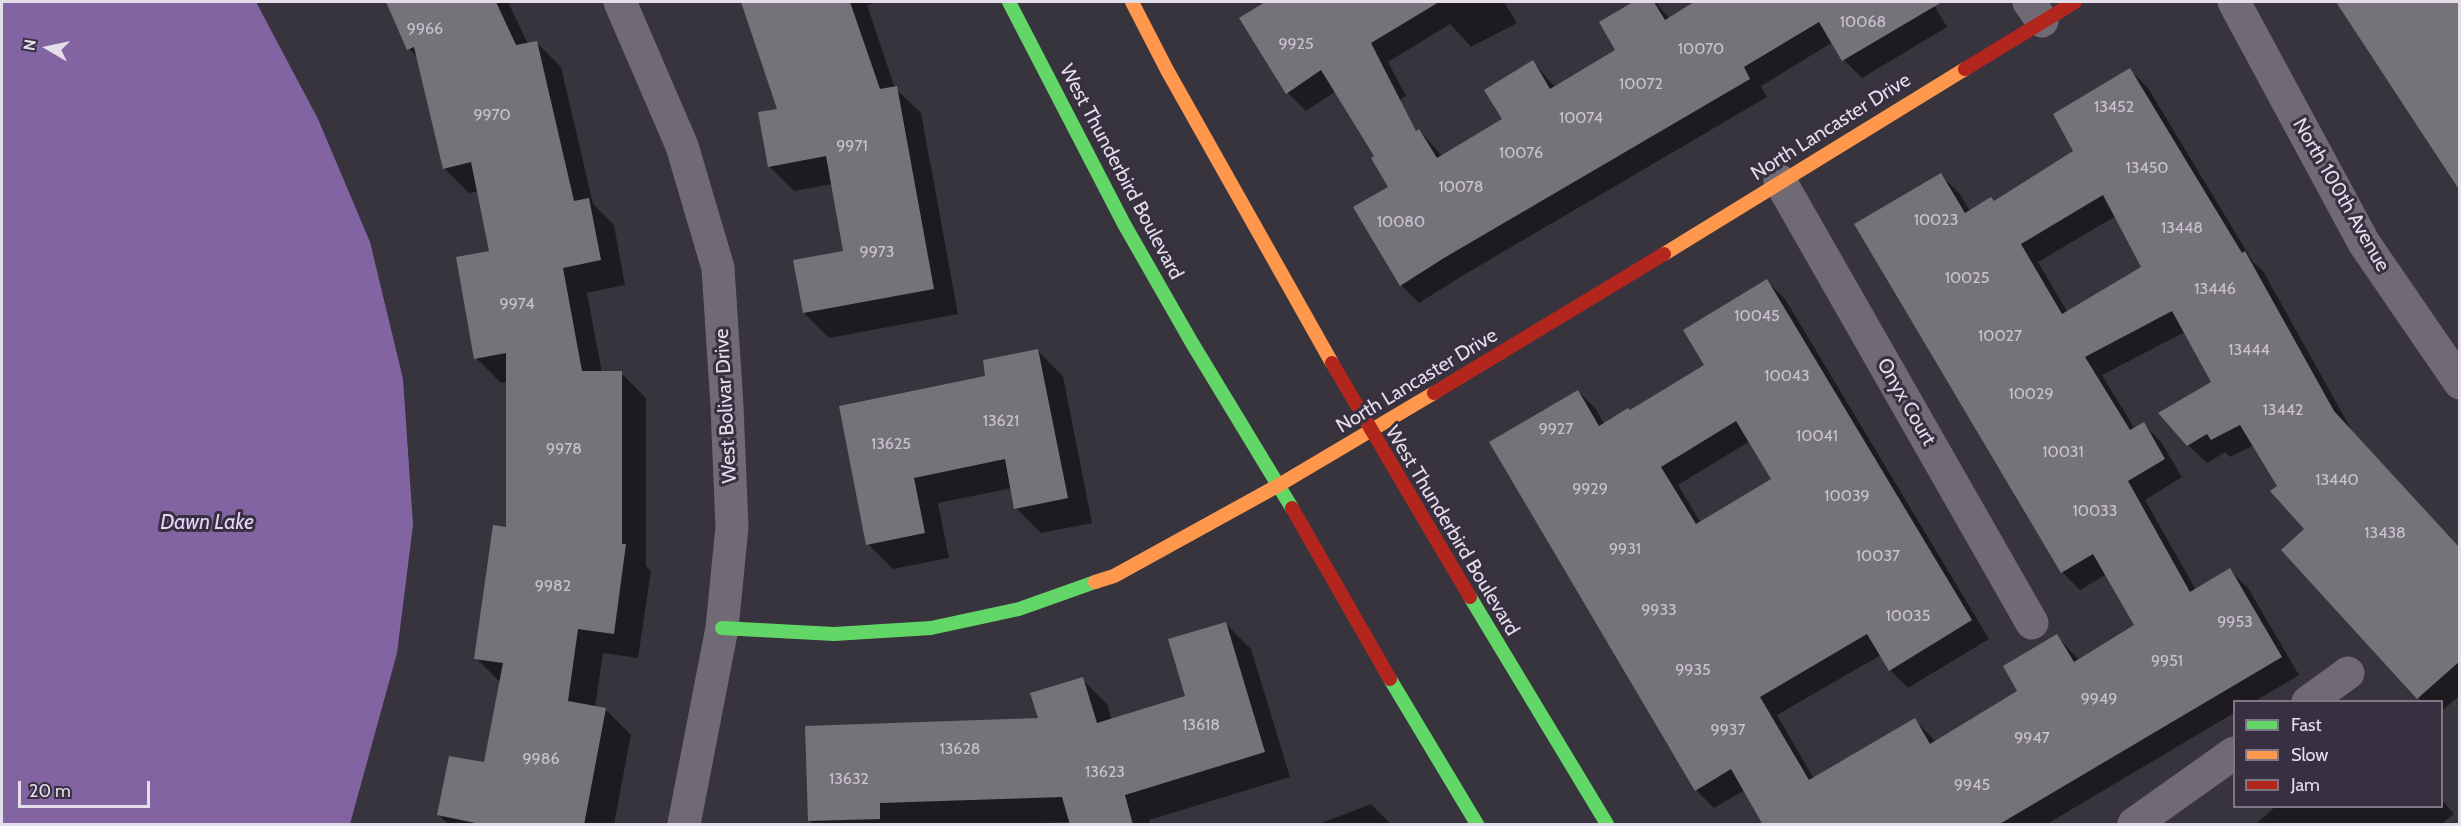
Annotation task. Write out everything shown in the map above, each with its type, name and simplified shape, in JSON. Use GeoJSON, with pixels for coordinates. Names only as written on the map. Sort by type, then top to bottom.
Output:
{"type":"FeatureCollection","features":[{"type":"Feature","properties":{"kind":"street","name":"West Bolivar Drive"},"geometry":{"type":"LineString","coordinates":[[620,2],[682,146],[718,268],[732,527],[722,628],[684,825]]}},
{"type":"Feature","properties":{"kind":"street","name":"West Thunderbird Boulevard"},"geometry":{"type":"LineString","coordinates":[[1009,2],[1124,224],[1192,343],[1279,485],[1404,704],[1478,825]]}},
{"type":"Feature","properties":{"kind":"street","name":"West Thunderbird Boulevard"},"geometry":{"type":"LineString","coordinates":[[1132,2],[1172,80],[1370,431],[1607,825]]}},
{"type":"Feature","properties":{"kind":"street","name":"North Lancaster Drive"},"geometry":{"type":"LineString","coordinates":[[722,628],[834,634],[931,628],[1019,609],[1114,576],[1279,485],[1590,301],[1780,181],[2035,11],[2075,2]]}},
{"type":"Feature","properties":{"kind":"street","name":"North 100th Avenue"},"geometry":{"type":"LineString","coordinates":[[2234,2],[2364,243],[2460,383]]}},
{"type":"Feature","properties":{"kind":"street","name":"Onyx Court"},"geometry":{"type":"LineString","coordinates":[[1780,181],[2032,623]]}},
{"type":"Feature","properties":{"kind":"street"},"geometry":{"type":"LineString","coordinates":[[2311,700],[2348,673]]}},
{"type":"Feature","properties":{"kind":"street"},"geometry":{"type":"LineString","coordinates":[[2134,825],[2233,754]]}},
{"type":"Feature","properties":{"kind":"water","name":"Dawn Lake"},"geometry":{"type":"Polygon","coordinates":[[[2,2],[256,2],[318,119],[370,242],[403,379],[413,525],[397,653],[350,824],[2,824],[2,2]]]}},
{"type":"Feature","properties":{"kind":"building"},"geometry":{"type":"Polygon","coordinates":[[[386,2],[496,2],[516,45],[537,41],[574,201],[589,198],[601,260],[563,268],[582,371],[622,371],[622,544],[626,544],[614,634],[578,629],[568,701],[606,708],[584,825],[485,825],[437,815],[449,756],[484,762],[503,663],[474,659],[493,525],[506,527],[506,353],[474,359],[456,257],[489,251],[471,162],[443,169],[414,47],[407,50],[386,2]]]}},
{"type":"Feature","properties":{"kind":"building"},"geometry":{"type":"Polygon","coordinates":[[[741,2],[850,2],[880,89],[897,86],[934,289],[803,313],[793,260],[843,251],[826,156],[768,167],[758,112],[777,109],[741,2]]]}},
{"type":"Feature","properties":{"kind":"building"},"geometry":{"type":"Polygon","coordinates":[[[1265,2],[1439,2],[1371,43],[1416,131],[1419,129],[1437,158],[1502,119],[1484,90],[1533,60],[1550,89],[1615,50],[1599,22],[1633,2],[1654,2],[1665,20],[1694,2],[1942,2],[1842,61],[1819,22],[1744,67],[1750,79],[1400,286],[1353,207],[1388,187],[1371,158],[1374,156],[1321,70],[1286,94],[1239,18],[1265,2]]]}},
{"type":"Feature","properties":{"kind":"building"},"geometry":{"type":"Polygon","coordinates":[[[2336,2],[2460,2],[2460,191],[2336,2]]]}},
{"type":"Feature","properties":{"kind":"building"},"geometry":{"type":"Polygon","coordinates":[[[2130,68],[2242,253],[2245,251],[2334,411],[2460,548],[2460,661],[2417,699],[2281,550],[2304,529],[2270,491],[2277,486],[2240,425],[2211,440],[2207,434],[2187,446],[2158,413],[2211,382],[2172,311],[2085,357],[2130,430],[2144,422],[2165,459],[2128,481],[2190,592],[2230,568],[2282,657],[1998,825],[1763,825],[1731,769],[1695,791],[1489,442],[1578,390],[1599,426],[1628,408],[1630,410],[1704,365],[1683,330],[1767,279],[1972,620],[1889,671],[1867,634],[1760,697],[1809,780],[1915,718],[1930,744],[2017,691],[2003,666],[2057,634],[2074,662],[2134,625],[2093,554],[2061,573],[1854,224],[1941,173],[1965,213],[1991,197],[1994,201],[2073,151],[2053,114],[2130,68]],[[2103,195],[2021,244],[2062,314],[2141,267],[2103,195]],[[1736,421],[1661,467],[1696,524],[1771,479],[1736,421]]]}},
{"type":"Feature","properties":{"kind":"building"},"geometry":{"type":"Polygon","coordinates":[[[1038,349],[1068,498],[1014,509],[1005,459],[914,478],[925,533],[866,545],[839,406],[985,376],[983,360],[1038,349]]]}},
{"type":"Feature","properties":{"kind":"building"},"geometry":{"type":"Polygon","coordinates":[[[1226,622],[1265,752],[1125,795],[1133,825],[1070,825],[1062,797],[880,803],[880,819],[808,821],[805,726],[1038,718],[1030,693],[1083,677],[1097,723],[1185,696],[1168,639],[1226,622]]]}},
{"type":"Feature","properties":{"kind":"traffic: fast"},"geometry":{"type":"LineString","coordinates":[[1009,2],[1124,224],[1192,343],[1292,508]]}},
{"type":"Feature","properties":{"kind":"traffic: fast"},"geometry":{"type":"LineString","coordinates":[[722,628],[834,634],[931,628],[1019,609],[1095,582]]}},
{"type":"Feature","properties":{"kind":"traffic: fast"},"geometry":{"type":"LineString","coordinates":[[1470,597],[1607,824]]}},
{"type":"Feature","properties":{"kind":"traffic: fast"},"geometry":{"type":"LineString","coordinates":[[1390,679],[1477,824]]}},
{"type":"Feature","properties":{"kind":"traffic: slow"},"geometry":{"type":"LineString","coordinates":[[1132,2],[1167,70],[1332,363]]}},
{"type":"Feature","properties":{"kind":"traffic: slow"},"geometry":{"type":"LineString","coordinates":[[1664,254],[1965,69]]}},
{"type":"Feature","properties":{"kind":"traffic: slow"},"geometry":{"type":"LineString","coordinates":[[1095,582],[1114,576],[1279,485],[1434,393]]}},
{"type":"Feature","properties":{"kind":"traffic: jam"},"geometry":{"type":"LineString","coordinates":[[1965,69],[2075,2]]}},
{"type":"Feature","properties":{"kind":"traffic: jam"},"geometry":{"type":"LineString","coordinates":[[1434,393],[1664,254]]}},
{"type":"Feature","properties":{"kind":"traffic: jam"},"geometry":{"type":"LineString","coordinates":[[1332,363],[1470,597]]}},
{"type":"Feature","properties":{"kind":"traffic: jam"},"geometry":{"type":"LineString","coordinates":[[1292,508],[1390,679]]}}]}
